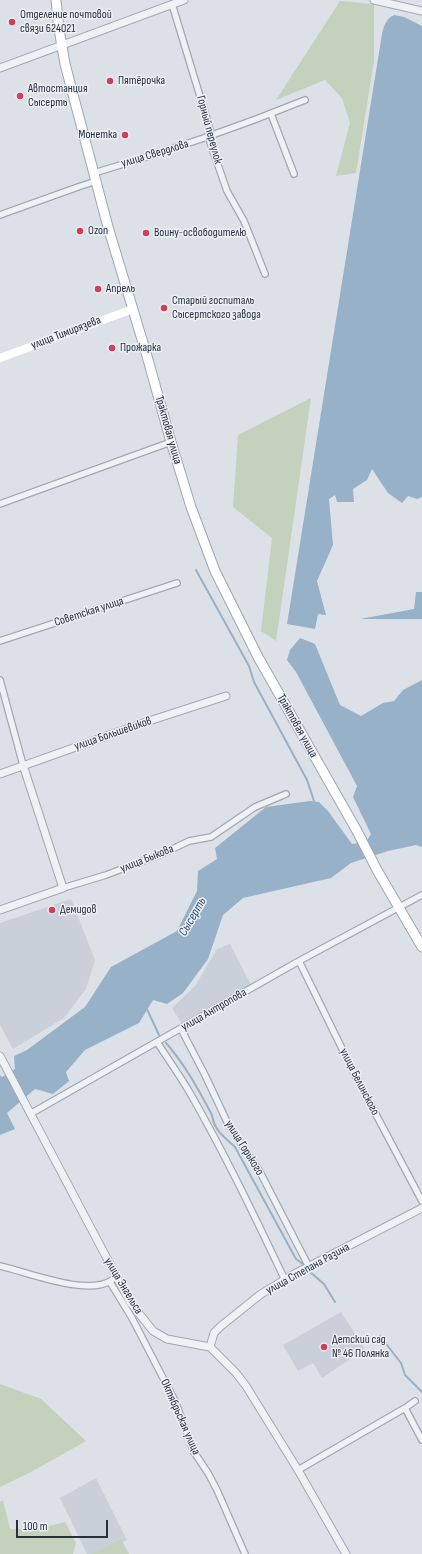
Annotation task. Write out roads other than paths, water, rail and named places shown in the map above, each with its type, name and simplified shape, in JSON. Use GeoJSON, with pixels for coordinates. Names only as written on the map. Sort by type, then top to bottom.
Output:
{"type":"FeatureCollection","features":[{"type":"Feature","properties":{"kind":"main road","name":"Трактовая улица"},"geometry":{"type":"LineString","coordinates":[[56,0],[58,29],[76,109],[171,442],[191,507],[215,571],[258,657],[357,831],[377,870],[422,947]]}},
{"type":"Feature","properties":{"kind":"main road","name":"улица Тимирязева"},"geometry":{"type":"LineString","coordinates":[[0,358],[132,308]]}},
{"type":"Feature","properties":{"kind":"street"},"geometry":{"type":"LineString","coordinates":[[0,68],[184,0]]}},
{"type":"Feature","properties":{"kind":"street"},"geometry":{"type":"LineString","coordinates":[[374,0],[422,11]]}},
{"type":"Feature","properties":{"kind":"street","name":"Горный переулок"},"geometry":{"type":"LineString","coordinates":[[172,4],[211,136],[210,142],[227,191],[244,222],[265,274]]}},
{"type":"Feature","properties":{"kind":"street","name":"улица Свердлова"},"geometry":{"type":"LineString","coordinates":[[0,215],[78,187],[95,177],[211,136],[305,100]]}},
{"type":"Feature","properties":{"kind":"street"},"geometry":{"type":"LineString","coordinates":[[270,114],[294,174]]}},
{"type":"Feature","properties":{"kind":"street"},"geometry":{"type":"LineString","coordinates":[[0,504],[171,442]]}},
{"type":"Feature","properties":{"kind":"street","name":"Советская улица"},"geometry":{"type":"LineString","coordinates":[[0,641],[177,583]]}},
{"type":"Feature","properties":{"kind":"street"},"geometry":{"type":"LineString","coordinates":[[0,680],[23,766],[63,888]]}},
{"type":"Feature","properties":{"kind":"street","name":"улица Большевиков"},"geometry":{"type":"LineString","coordinates":[[0,774],[149,721],[226,696]]}},
{"type":"Feature","properties":{"kind":"street","name":"улица Быкова"},"geometry":{"type":"LineString","coordinates":[[0,910],[142,862],[189,841],[211,837],[255,807],[286,794]]}},
{"type":"Feature","properties":{"kind":"street","name":"улица Антропова"},"geometry":{"type":"LineString","coordinates":[[30,1114],[299,961],[422,895]]}},
{"type":"Feature","properties":{"kind":"street","name":"улица Белинского"},"geometry":{"type":"LineString","coordinates":[[299,961],[355,1075],[422,1201]]}},
{"type":"Feature","properties":{"kind":"street","name":"улица Горького"},"geometry":{"type":"LineString","coordinates":[[181,1029],[205,1074],[228,1124],[260,1172],[309,1267]]}},
{"type":"Feature","properties":{"kind":"street","name":"улица Горького"},"geometry":{"type":"LineString","coordinates":[[157,1042],[189,1092],[250,1204],[285,1280]]}},
{"type":"Feature","properties":{"kind":"street","name":"улица Энгельса"},"geometry":{"type":"LineString","coordinates":[[0,1056],[113,1280],[153,1331],[167,1339],[210,1347]]}},
{"type":"Feature","properties":{"kind":"street","name":"улица Степана Разина"},"geometry":{"type":"LineString","coordinates":[[210,1347],[214,1333],[229,1318],[261,1294],[422,1208]]}},
{"type":"Feature","properties":{"kind":"street"},"geometry":{"type":"LineString","coordinates":[[0,1266],[16,1269],[64,1284],[86,1286],[113,1280]]}},
{"type":"Feature","properties":{"kind":"street","name":"Октябрьская улица"},"geometry":{"type":"LineString","coordinates":[[113,1280],[175,1401],[194,1452],[217,1490],[245,1554]]}},
{"type":"Feature","properties":{"kind":"street"},"geometry":{"type":"LineString","coordinates":[[210,1347],[236,1373],[246,1386],[298,1470],[346,1554]]}},
{"type":"Feature","properties":{"kind":"street"},"geometry":{"type":"LineString","coordinates":[[298,1470],[415,1401]]}},
{"type":"Feature","properties":{"kind":"street"},"geometry":{"type":"LineString","coordinates":[[405,1408],[422,1440]]}},
{"type":"Feature","properties":{"kind":"water"},"geometry":{"type":"Polygon","coordinates":[[[394,15],[404,17],[422,26],[422,497],[417,499],[408,496],[402,503],[388,493],[372,469],[367,480],[353,489],[354,502],[337,502],[335,495],[329,499],[333,545],[317,581],[326,615],[318,614],[315,629],[287,624],[382,34],[389,18],[394,15]]]}},
{"type":"Feature","properties":{"kind":"water"},"geometry":{"type":"Polygon","coordinates":[[[416,592],[422,592],[422,619],[360,619],[414,609],[416,592]]]}},
{"type":"Feature","properties":{"kind":"water","name":"Сысерть"},"geometry":{"type":"Polygon","coordinates":[[[300,638],[315,644],[340,705],[361,716],[383,703],[394,701],[403,690],[422,680],[422,847],[416,845],[388,851],[351,863],[331,878],[243,898],[223,915],[208,959],[183,993],[167,1004],[153,1000],[139,1023],[85,1050],[66,1072],[69,1081],[53,1094],[35,1089],[7,1113],[15,1129],[0,1135],[0,1075],[2,1077],[15,1069],[14,1056],[27,1050],[85,1007],[111,967],[177,931],[197,891],[198,871],[217,859],[215,848],[266,807],[310,801],[319,802],[328,811],[352,844],[366,842],[371,834],[353,797],[357,786],[296,672],[287,660],[290,650],[300,638]]]}},
{"type":"Feature","properties":{"kind":"waterway"},"geometry":{"type":"LineString","coordinates":[[196,570],[249,666],[254,682],[307,780],[314,801]]}},
{"type":"Feature","properties":{"kind":"waterway"},"geometry":{"type":"LineString","coordinates":[[146,1007],[159,1035]]}},
{"type":"Feature","properties":{"kind":"waterway"},"geometry":{"type":"LineString","coordinates":[[166,1043],[179,1059],[196,1086],[211,1113],[214,1124],[222,1135],[235,1147],[296,1259],[303,1264]]}},
{"type":"Feature","properties":{"kind":"waterway"},"geometry":{"type":"LineString","coordinates":[[310,1272],[324,1284],[335,1302]]}},
{"type":"Feature","properties":{"kind":"waterway"},"geometry":{"type":"LineString","coordinates":[[380,1336],[401,1363],[405,1375],[422,1392]]}},
{"type":"Feature","properties":{"kind":"place","name":"Отделение почтовой связи 624021"},"geometry":{"type":"Point","coordinates":[12,22]}},
{"type":"Feature","properties":{"kind":"place","name":"Пятёрочка"},"geometry":{"type":"Point","coordinates":[110,81]}},
{"type":"Feature","properties":{"kind":"place","name":"Автостанция Сысерть"},"geometry":{"type":"Point","coordinates":[20,96]}},
{"type":"Feature","properties":{"kind":"place","name":"Монетка"},"geometry":{"type":"Point","coordinates":[125,135]}},
{"type":"Feature","properties":{"kind":"place","name":"Ozon"},"geometry":{"type":"Point","coordinates":[80,231]}},
{"type":"Feature","properties":{"kind":"place","name":"Воину-освободителю"},"geometry":{"type":"Point","coordinates":[146,233]}},
{"type":"Feature","properties":{"kind":"place","name":"Апрель"},"geometry":{"type":"Point","coordinates":[98,289]}},
{"type":"Feature","properties":{"kind":"place","name":"Старый госпиталь Сысертского завода"},"geometry":{"type":"Point","coordinates":[164,308]}},
{"type":"Feature","properties":{"kind":"place","name":"Прожарка"},"geometry":{"type":"Point","coordinates":[112,348]}},
{"type":"Feature","properties":{"kind":"place","name":"Демидов"},"geometry":{"type":"Point","coordinates":[52,910]}},
{"type":"Feature","properties":{"kind":"place","name":"Детский сад № 46 Полянка"},"geometry":{"type":"Point","coordinates":[324,1347]}}]}
